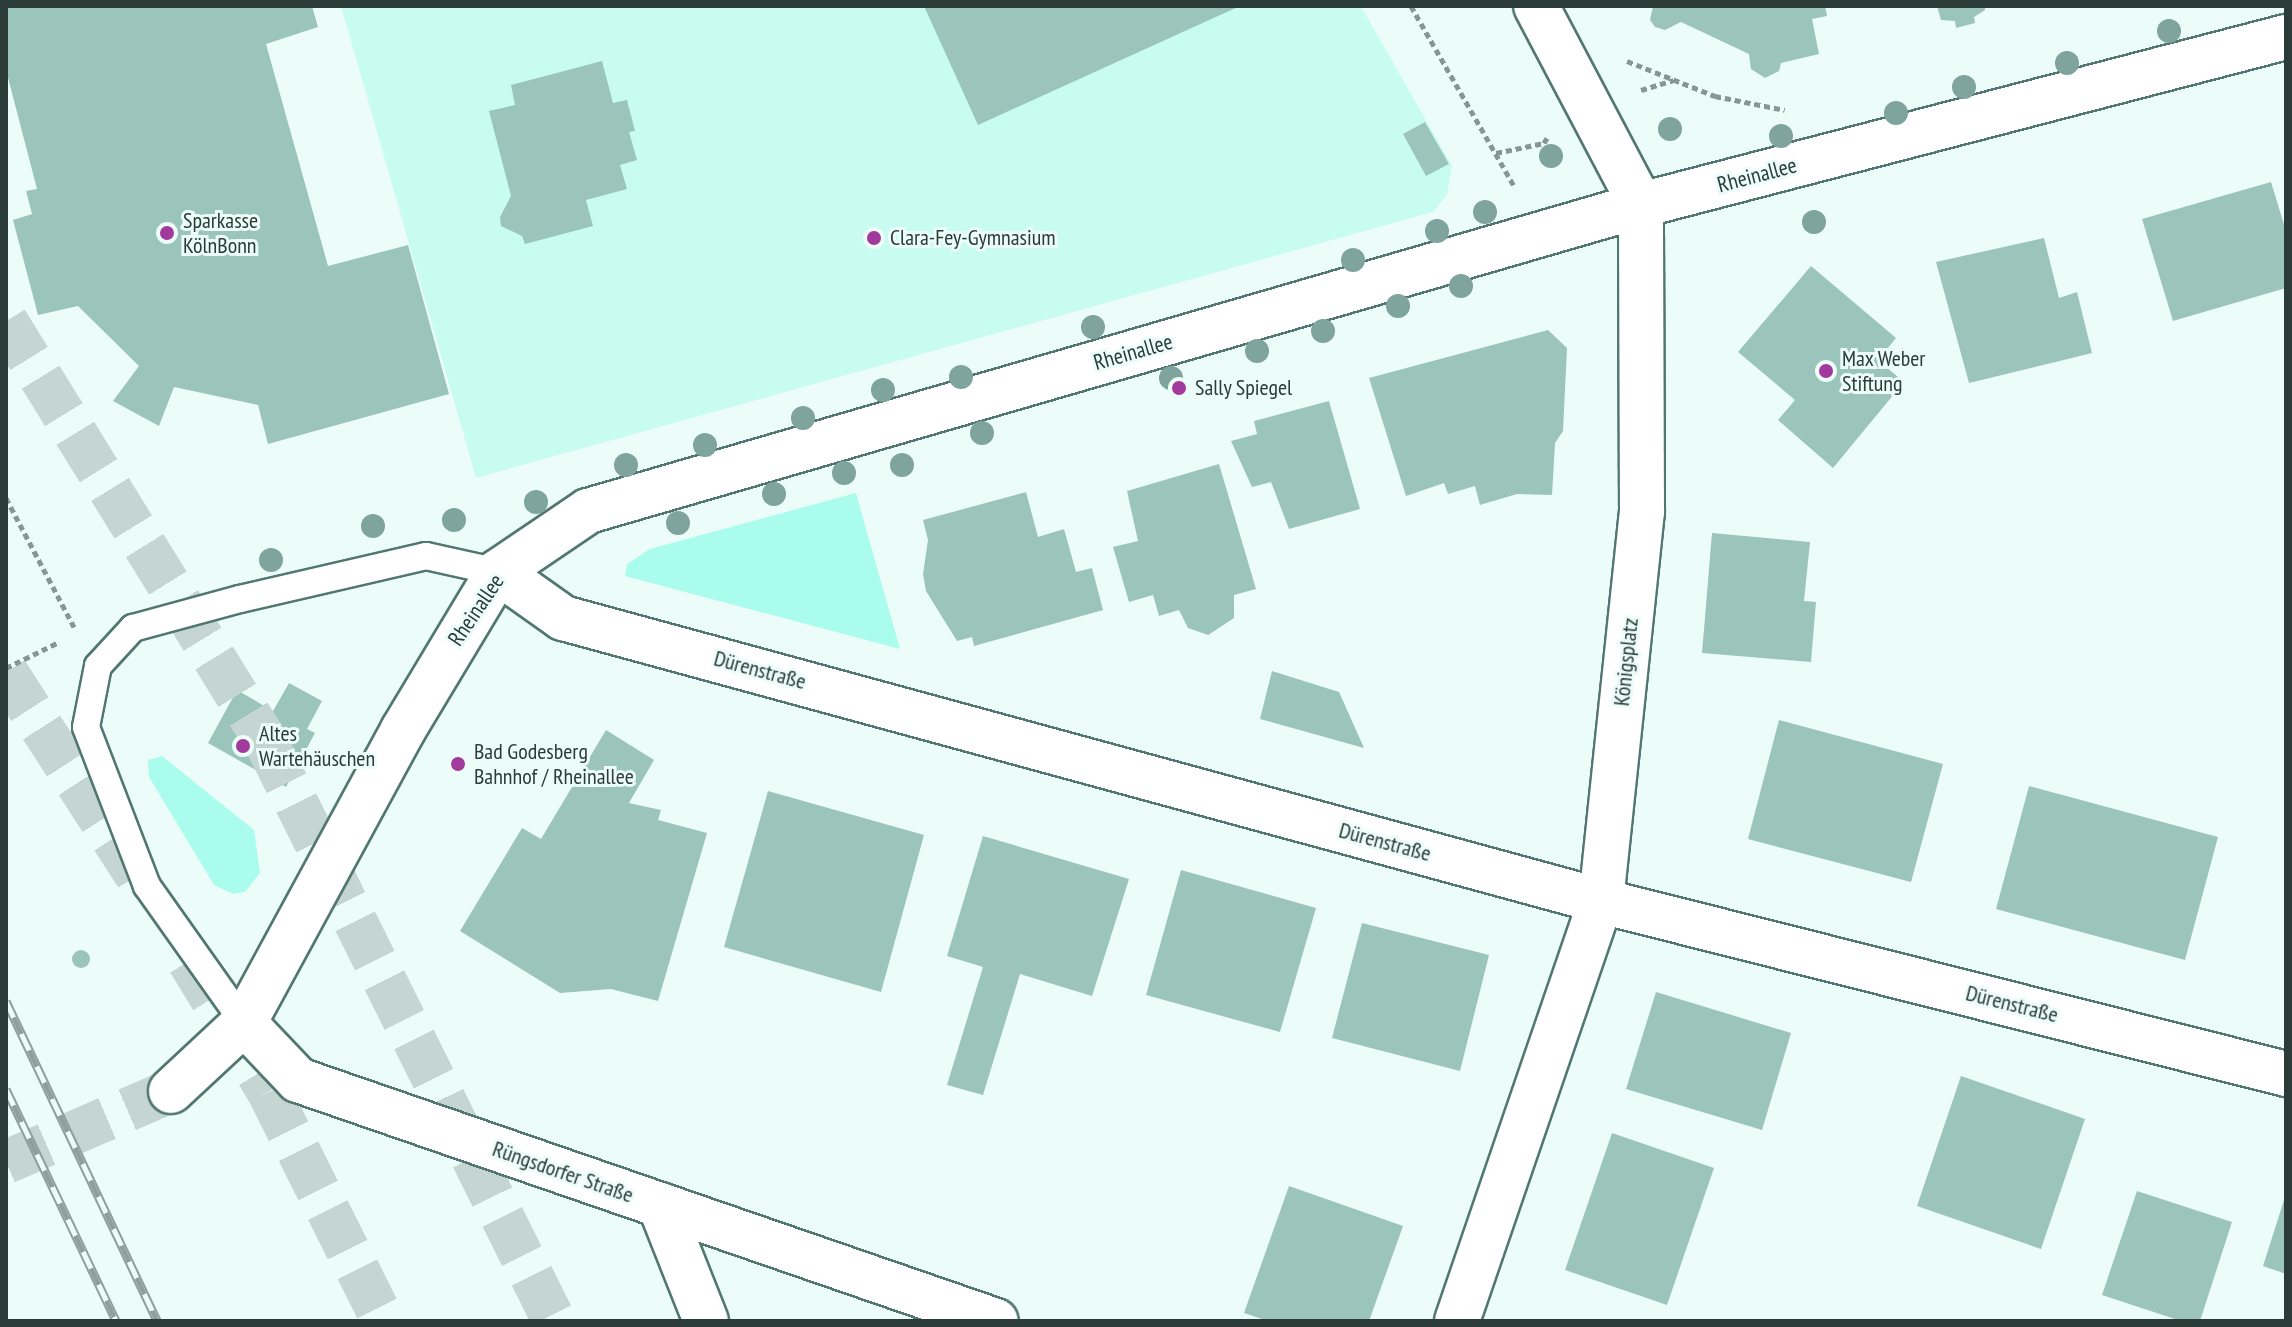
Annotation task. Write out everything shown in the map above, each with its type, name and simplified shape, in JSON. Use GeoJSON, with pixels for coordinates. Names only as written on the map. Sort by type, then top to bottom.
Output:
{"type":"FeatureCollection","features":[{"type":"Feature","properties":{"kind":"street","name":"Königsplatz"},"geometry":{"type":"LineString","coordinates":[[1457,1321],[1601,901],[1642,512],[1646,323],[1641,205],[1536,6]]}},
{"type":"Feature","properties":{"kind":"street","name":"Rheinallee"},"geometry":{"type":"LineString","coordinates":[[244,1023],[403,730],[498,572],[588,511],[1641,205],[2286,37]]}},
{"type":"Feature","properties":{"kind":"street","name":"Dürenstraße"},"geometry":{"type":"LineString","coordinates":[[498,572],[563,618],[1601,901],[2286,1074]]}},
{"type":"Feature","properties":{"kind":"street"},"geometry":{"type":"LineString","coordinates":[[171,1091],[244,1023]]}},
{"type":"Feature","properties":{"kind":"street","name":"Rüngsdorfer Straße"},"geometry":{"type":"LineString","coordinates":[[244,1023],[298,1080],[996,1321]]}},
{"type":"Feature","properties":{"kind":"street"},"geometry":{"type":"LineString","coordinates":[[660,1205],[706,1321]]}},
{"type":"Feature","properties":{"kind":"lane"},"geometry":{"type":"LineString","coordinates":[[244,1023],[147,886],[86,727],[98,666],[133,628],[256,595],[426,556],[498,572]]}},
{"type":"Feature","properties":{"kind":"path"},"geometry":{"type":"LineString","coordinates":[[1411,6],[1512,180],[1537,235]]}},
{"type":"Feature","properties":{"kind":"path"},"geometry":{"type":"LineString","coordinates":[[1621,58],[1715,96],[1802,114]]}},
{"type":"Feature","properties":{"kind":"path"},"geometry":{"type":"LineString","coordinates":[[6,498],[77,633],[98,666]]}},
{"type":"Feature","properties":{"kind":"path"},"geometry":{"type":"LineString","coordinates":[[6,668],[77,633]]}},
{"type":"Feature","properties":{"kind":"shaded area","name":"Clara-Fey-Gymnasium"},"geometry":{"type":"Polygon","coordinates":[[[341,6],[1361,6],[1452,166],[1447,195],[1433,212],[476,478],[341,6]]]}},
{"type":"Feature","properties":{"kind":"shaded area"},"geometry":{"type":"Polygon","coordinates":[[[856,493],[900,649],[625,576],[627,564],[650,549],[856,493]]]}},
{"type":"Feature","properties":{"kind":"shaded area"},"geometry":{"type":"Polygon","coordinates":[[[162,756],[254,830],[260,873],[245,892],[233,894],[214,885],[149,777],[148,760],[162,756]]]}},
{"type":"Feature","properties":{"kind":"building","name":"Sparkasse KölnBonn"},"geometry":{"type":"Polygon","coordinates":[[[6,6],[312,6],[318,27],[266,44],[328,266],[408,245],[449,394],[268,444],[258,405],[174,387],[159,426],[113,401],[139,366],[78,306],[38,315],[13,220],[32,214],[26,191],[37,189],[6,70],[6,6]]]}},
{"type":"Feature","properties":{"kind":"building"},"geometry":{"type":"Polygon","coordinates":[[[924,6],[1240,6],[978,125],[924,6]]]}},
{"type":"Feature","properties":{"kind":"building"},"geometry":{"type":"Polygon","coordinates":[[[1653,6],[1825,6],[1827,16],[1812,19],[1819,54],[1781,63],[1779,71],[1765,78],[1751,69],[1749,54],[1681,22],[1665,30],[1655,27],[1650,20],[1653,6]]]}},
{"type":"Feature","properties":{"kind":"building"},"geometry":{"type":"Polygon","coordinates":[[[1937,6],[1985,6],[1985,10],[1974,17],[1975,23],[1956,28],[1955,21],[1941,20],[1937,6]]]}},
{"type":"Feature","properties":{"kind":"building"},"geometry":{"type":"Polygon","coordinates":[[[602,61],[613,103],[627,100],[635,131],[629,132],[637,160],[620,165],[627,189],[586,200],[593,226],[525,244],[522,236],[501,226],[500,217],[511,196],[489,111],[515,105],[511,85],[602,61]]]}},
{"type":"Feature","properties":{"kind":"building"},"geometry":{"type":"Polygon","coordinates":[[[1425,122],[1449,164],[1426,176],[1403,134],[1425,122]]]}},
{"type":"Feature","properties":{"kind":"building"},"geometry":{"type":"Polygon","coordinates":[[[2271,182],[2286,231],[2286,288],[2173,321],[2142,219],[2271,182]]]}},
{"type":"Feature","properties":{"kind":"building"},"geometry":{"type":"Polygon","coordinates":[[[2044,238],[2059,298],[2077,292],[2092,353],[1969,383],[1936,262],[2044,238]]]}},
{"type":"Feature","properties":{"kind":"building","name":"Max Weber Stiftung"},"geometry":{"type":"Polygon","coordinates":[[[1811,266],[1896,338],[1878,360],[1904,382],[1833,468],[1778,420],[1795,400],[1738,352],[1811,266]]]}},
{"type":"Feature","properties":{"kind":"building"},"geometry":{"type":"Polygon","coordinates":[[[1548,330],[1567,348],[1563,431],[1555,443],[1552,495],[1517,494],[1480,505],[1475,486],[1448,494],[1444,483],[1406,496],[1369,378],[1548,330]]]}},
{"type":"Feature","properties":{"kind":"building"},"geometry":{"type":"Polygon","coordinates":[[[1329,401],[1360,509],[1289,529],[1271,482],[1252,487],[1231,441],[1257,434],[1254,421],[1329,401]]]}},
{"type":"Feature","properties":{"kind":"building"},"geometry":{"type":"Polygon","coordinates":[[[1219,464],[1256,589],[1234,595],[1234,618],[1208,635],[1188,628],[1179,610],[1159,616],[1153,595],[1129,602],[1113,547],[1138,541],[1127,491],[1219,464]]]}},
{"type":"Feature","properties":{"kind":"building"},"geometry":{"type":"Polygon","coordinates":[[[1026,492],[1038,537],[1064,529],[1076,572],[1092,568],[1103,610],[974,646],[972,637],[957,641],[926,591],[923,574],[928,540],[923,520],[1026,492]]]}},
{"type":"Feature","properties":{"kind":"building"},"geometry":{"type":"Polygon","coordinates":[[[1712,533],[1810,542],[1804,601],[1816,602],[1811,662],[1702,653],[1712,533]]]}},
{"type":"Feature","properties":{"kind":"building"},"geometry":{"type":"Polygon","coordinates":[[[1272,671],[1339,692],[1364,748],[1260,719],[1272,671]]]}},
{"type":"Feature","properties":{"kind":"building"},"geometry":{"type":"Polygon","coordinates":[[[289,683],[322,701],[307,729],[315,733],[286,787],[208,743],[237,690],[273,711],[289,683]]]}},
{"type":"Feature","properties":{"kind":"building"},"geometry":{"type":"Polygon","coordinates":[[[1779,720],[1943,764],[1911,882],[1748,839],[1779,720]]]}},
{"type":"Feature","properties":{"kind":"building"},"geometry":{"type":"Polygon","coordinates":[[[606,730],[654,760],[629,803],[661,810],[658,820],[707,833],[658,1001],[611,989],[560,993],[460,931],[522,828],[541,839],[606,730]]]}},
{"type":"Feature","properties":{"kind":"building"},"geometry":{"type":"Polygon","coordinates":[[[2029,786],[2218,837],[2185,960],[1996,909],[2029,786]]]}},
{"type":"Feature","properties":{"kind":"building"},"geometry":{"type":"Polygon","coordinates":[[[768,791],[924,835],[881,992],[724,947],[768,791]]]}},
{"type":"Feature","properties":{"kind":"building"},"geometry":{"type":"Polygon","coordinates":[[[983,836],[1129,879],[1092,996],[1020,974],[983,1095],[947,1085],[983,967],[947,956],[983,836]]]}},
{"type":"Feature","properties":{"kind":"building"},"geometry":{"type":"Polygon","coordinates":[[[1181,870],[1316,908],[1280,1032],[1146,995],[1181,870]]]}},
{"type":"Feature","properties":{"kind":"building"},"geometry":{"type":"Polygon","coordinates":[[[1362,923],[1489,955],[1460,1071],[1332,1038],[1362,923]]]}},
{"type":"Feature","properties":{"kind":"building"},"geometry":{"type":"Polygon","coordinates":[[[77,950],[85,950],[90,959],[88,966],[77,968],[72,963],[72,955],[77,950]]]}},
{"type":"Feature","properties":{"kind":"building"},"geometry":{"type":"Polygon","coordinates":[[[1656,992],[1791,1033],[1762,1130],[1626,1089],[1656,992]]]}},
{"type":"Feature","properties":{"kind":"building"},"geometry":{"type":"Polygon","coordinates":[[[1961,1076],[2085,1119],[2041,1249],[1917,1206],[1961,1076]]]}},
{"type":"Feature","properties":{"kind":"building"},"geometry":{"type":"Polygon","coordinates":[[[1612,1133],[1714,1168],[1667,1305],[1565,1270],[1612,1133]]]}},
{"type":"Feature","properties":{"kind":"building"},"geometry":{"type":"Polygon","coordinates":[[[1289,1186],[1403,1226],[1369,1321],[1268,1321],[1244,1313],[1289,1186]]]}},
{"type":"Feature","properties":{"kind":"building"},"geometry":{"type":"Polygon","coordinates":[[[2137,1191],[2232,1222],[2200,1321],[2181,1321],[2102,1295],[2137,1191]]]}},
{"type":"Feature","properties":{"kind":"building"},"geometry":{"type":"Polygon","coordinates":[[[2286,1197],[2286,1274],[2263,1266],[2286,1197]]]}},
{"type":"Feature","properties":{"kind":"tunnel"},"geometry":{"type":"LineString","coordinates":[[6,321],[267,744],[554,1321]]}},
{"type":"Feature","properties":{"kind":"tunnel"},"geometry":{"type":"LineString","coordinates":[[6,672],[147,892]]}},
{"type":"Feature","properties":{"kind":"tunnel"},"geometry":{"type":"LineString","coordinates":[[189,961],[269,1092],[383,1321]]}},
{"type":"Feature","properties":{"kind":"tunnel"},"geometry":{"type":"LineString","coordinates":[[6,1162],[171,1091]]}},
{"type":"Feature","properties":{"kind":"railway"},"geometry":{"type":"LineString","coordinates":[[6,1001],[157,1321]]}},
{"type":"Feature","properties":{"kind":"railway"},"geometry":{"type":"LineString","coordinates":[[6,1089],[116,1321]]}},
{"type":"Feature","properties":{"kind":"place","name":"Sparkasse KölnBonn"},"geometry":{"type":"Point","coordinates":[167,233]}},
{"type":"Feature","properties":{"kind":"place","name":"Clara-Fey-Gymnasium"},"geometry":{"type":"Point","coordinates":[874,238]}},
{"type":"Feature","properties":{"kind":"place","name":"Max Weber Stiftung"},"geometry":{"type":"Point","coordinates":[1826,371]}},
{"type":"Feature","properties":{"kind":"place","name":"Sally Spiegel"},"geometry":{"type":"Point","coordinates":[1179,388]}},
{"type":"Feature","properties":{"kind":"place","name":"Altes Wartehäuschen"},"geometry":{"type":"Point","coordinates":[243,746]}},
{"type":"Feature","properties":{"kind":"place","name":"Bad Godesberg Bahnhof / Rheinallee"},"geometry":{"type":"Point","coordinates":[458,764]}}]}
